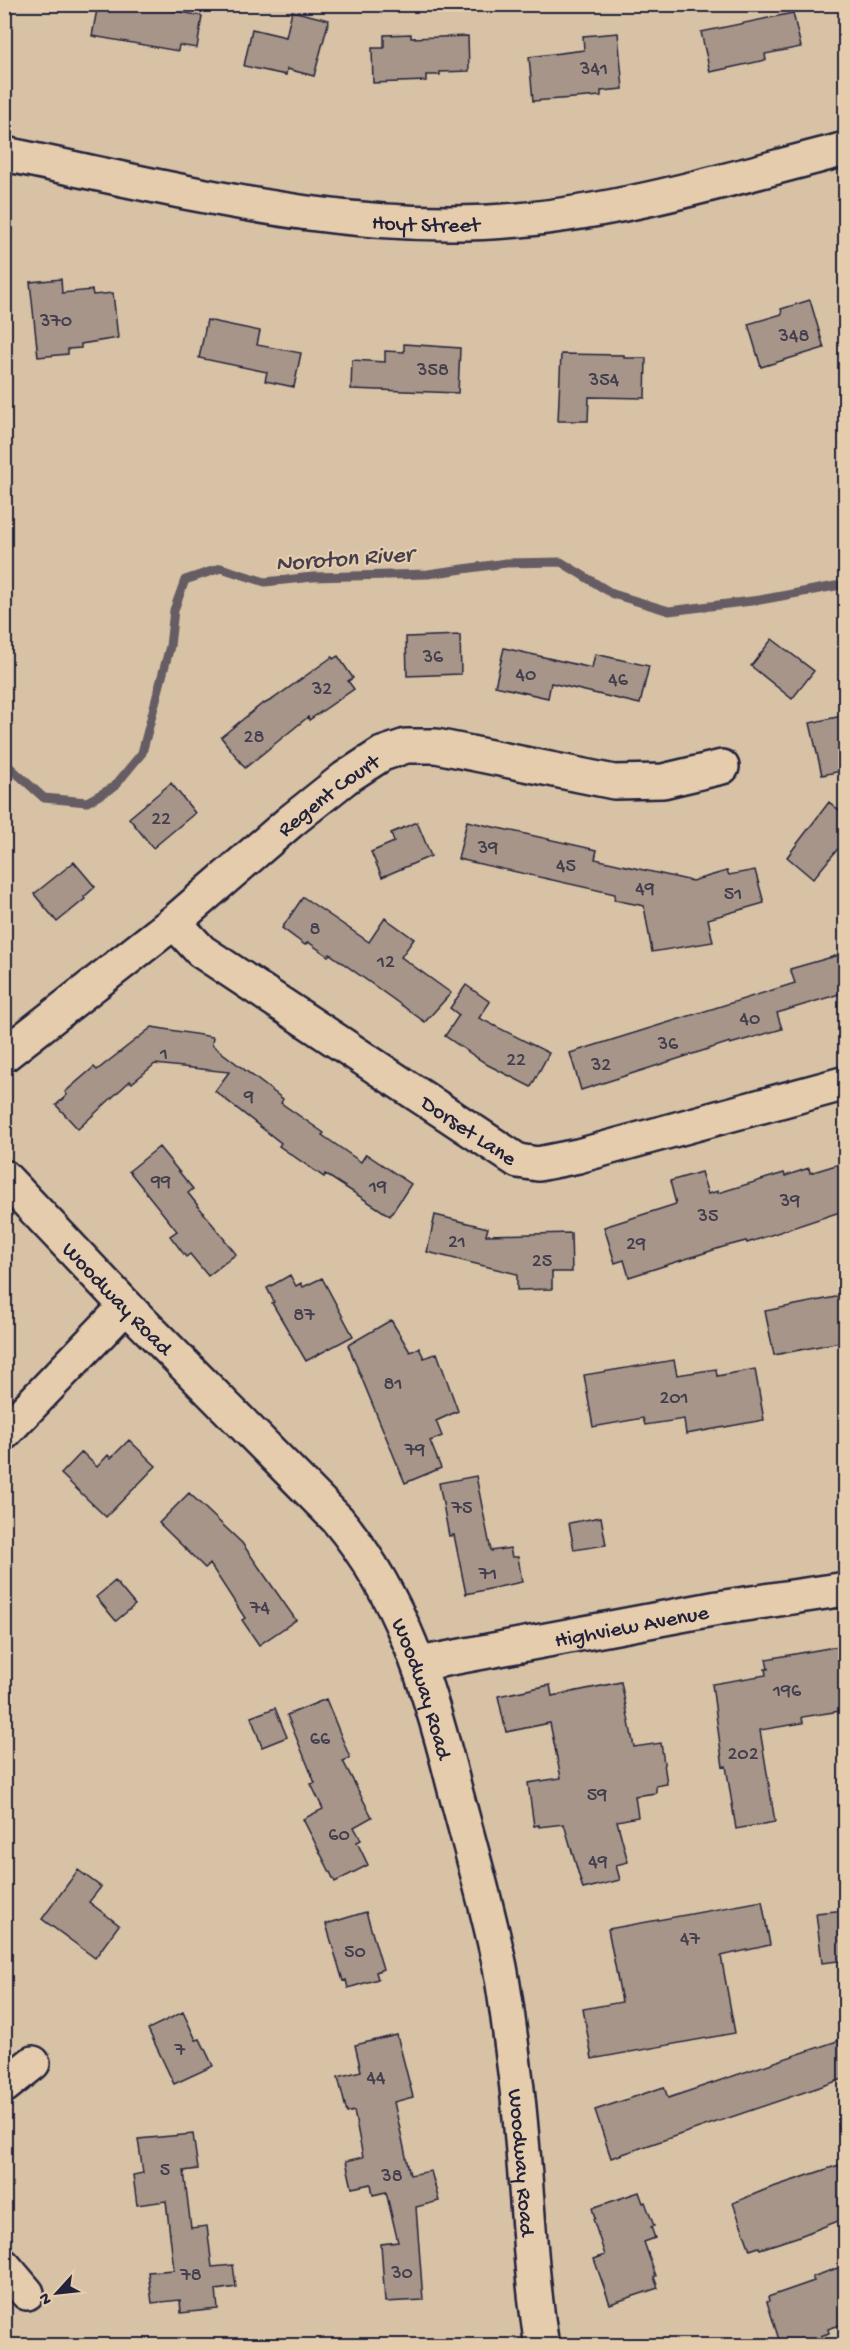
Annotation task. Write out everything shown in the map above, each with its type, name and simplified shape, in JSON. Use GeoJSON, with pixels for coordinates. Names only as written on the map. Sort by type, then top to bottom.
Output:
{"type":"FeatureCollection","features":[{"type":"Feature","properties":{"kind":"street","name":"Hoyt Street"},"geometry":{"type":"LineString","coordinates":[[4,154],[293,211],[370,219],[450,222],[518,220],[598,209],[846,149]]}},
{"type":"Feature","properties":{"kind":"street","name":"Regent Court"},"geometry":{"type":"LineString","coordinates":[[4,1055],[174,922],[291,821],[345,778],[382,754],[406,746],[436,746],[614,782],[663,781],[722,767]]}},
{"type":"Feature","properties":{"kind":"street","name":"Dorset Lane"},"geometry":{"type":"LineString","coordinates":[[174,922],[201,951],[518,1161],[538,1164],[578,1156],[846,1083]]}},
{"type":"Feature","properties":{"kind":"street","name":"Woodway Road"},"geometry":{"type":"LineString","coordinates":[[4,1177],[126,1306],[306,1486],[352,1536],[387,1591],[401,1618],[419,1664],[439,1727],[500,1967],[515,2068],[534,2298],[542,2346]]}},
{"type":"Feature","properties":{"kind":"street"},"geometry":{"type":"LineString","coordinates":[[4,1433],[126,1306]]}},
{"type":"Feature","properties":{"kind":"street","name":"Highview Avenue"},"geometry":{"type":"LineString","coordinates":[[419,1664],[718,1608],[846,1589]]}},
{"type":"Feature","properties":{"kind":"street"},"geometry":{"type":"LineString","coordinates":[[4,2086],[33,2063]]}},
{"type":"Feature","properties":{"kind":"street"},"geometry":{"type":"LineString","coordinates":[[4,2266],[27,2293]]}},
{"type":"Feature","properties":{"kind":"building"},"geometry":{"type":"Polygon","coordinates":[[[98,4],[139,4],[202,16],[197,48],[179,45],[178,51],[92,36],[98,4]]]}},
{"type":"Feature","properties":{"kind":"building"},"geometry":{"type":"Polygon","coordinates":[[[292,11],[329,20],[314,76],[287,69],[286,75],[244,66],[252,29],[286,37],[292,11]]]}},
{"type":"Feature","properties":{"kind":"building"},"geometry":{"type":"Polygon","coordinates":[[[793,13],[801,47],[765,54],[766,60],[710,72],[701,32],[793,13]]]}},
{"type":"Feature","properties":{"kind":"building"},"geometry":{"type":"Polygon","coordinates":[[[618,33],[623,89],[601,91],[601,96],[533,101],[529,57],[584,50],[583,36],[618,33]]]}},
{"type":"Feature","properties":{"kind":"building"},"geometry":{"type":"Polygon","coordinates":[[[411,34],[411,38],[468,36],[469,71],[426,75],[426,81],[373,83],[372,48],[384,48],[384,35],[411,34]]]}},
{"type":"Feature","properties":{"kind":"building"},"geometry":{"type":"Polygon","coordinates":[[[61,279],[62,293],[92,290],[93,295],[113,293],[118,338],[81,344],[81,348],[68,349],[68,354],[38,357],[30,282],[61,279]]]}},
{"type":"Feature","properties":{"kind":"building"},"geometry":{"type":"Polygon","coordinates":[[[810,300],[824,348],[761,367],[748,324],[782,314],[781,309],[810,300]]]}},
{"type":"Feature","properties":{"kind":"building"},"geometry":{"type":"Polygon","coordinates":[[[207,320],[260,331],[257,345],[301,353],[294,387],[265,381],[267,372],[199,358],[207,320]]]}},
{"type":"Feature","properties":{"kind":"building"},"geometry":{"type":"Polygon","coordinates":[[[404,344],[460,348],[458,393],[351,389],[352,360],[385,362],[385,351],[404,352],[404,344]]]}},
{"type":"Feature","properties":{"kind":"building"},"geometry":{"type":"Polygon","coordinates":[[[561,354],[624,355],[624,358],[646,358],[645,398],[589,397],[588,421],[558,421],[561,354]]]}},
{"type":"Feature","properties":{"kind":"building"},"geometry":{"type":"Polygon","coordinates":[[[460,635],[461,674],[407,676],[406,637],[460,635]]]}},
{"type":"Feature","properties":{"kind":"building"},"geometry":{"type":"Polygon","coordinates":[[[772,639],[814,671],[792,699],[751,666],[772,639]]]}},
{"type":"Feature","properties":{"kind":"building"},"geometry":{"type":"Polygon","coordinates":[[[504,648],[592,668],[595,654],[649,666],[640,704],[551,683],[548,698],[495,686],[504,648]]]}},
{"type":"Feature","properties":{"kind":"building"},"geometry":{"type":"Polygon","coordinates":[[[338,656],[353,678],[348,681],[354,689],[309,720],[308,717],[245,768],[221,737],[263,703],[273,699],[332,657],[333,659],[338,656]]]}},
{"type":"Feature","properties":{"kind":"building"},"geometry":{"type":"Polygon","coordinates":[[[846,715],[846,770],[822,775],[810,723],[846,715]]]}},
{"type":"Feature","properties":{"kind":"building"},"geometry":{"type":"Polygon","coordinates":[[[171,783],[195,813],[153,848],[129,818],[171,783]]]}},
{"type":"Feature","properties":{"kind":"building"},"geometry":{"type":"Polygon","coordinates":[[[829,802],[846,816],[846,839],[813,879],[787,857],[829,802]]]}},
{"type":"Feature","properties":{"kind":"building"},"geometry":{"type":"Polygon","coordinates":[[[467,821],[597,850],[595,859],[692,881],[727,871],[729,875],[755,870],[764,903],[708,919],[713,942],[652,952],[644,906],[614,900],[615,894],[458,859],[467,821]]]}},
{"type":"Feature","properties":{"kind":"building"},"geometry":{"type":"Polygon","coordinates":[[[417,822],[431,856],[382,877],[371,852],[394,842],[391,833],[417,822]]]}},
{"type":"Feature","properties":{"kind":"building"},"geometry":{"type":"Polygon","coordinates":[[[74,862],[95,887],[84,897],[85,899],[57,922],[34,894],[74,862]]]}},
{"type":"Feature","properties":{"kind":"building"},"geometry":{"type":"Polygon","coordinates":[[[303,897],[369,942],[385,918],[414,939],[401,957],[451,993],[425,1022],[330,954],[328,956],[308,942],[305,945],[282,928],[303,897]]]}},
{"type":"Feature","properties":{"kind":"building"},"geometry":{"type":"Polygon","coordinates":[[[846,953],[846,992],[777,1013],[782,1029],[730,1044],[730,1042],[581,1090],[570,1053],[795,983],[790,969],[846,953]]]}},
{"type":"Feature","properties":{"kind":"building"},"geometry":{"type":"Polygon","coordinates":[[[466,985],[490,1002],[479,1018],[549,1053],[531,1087],[488,1065],[445,1036],[459,1015],[450,1008],[466,985]]]}},
{"type":"Feature","properties":{"kind":"building"},"geometry":{"type":"Polygon","coordinates":[[[152,1027],[213,1037],[212,1045],[283,1099],[281,1103],[324,1133],[322,1135],[361,1162],[366,1154],[411,1184],[390,1216],[325,1174],[324,1177],[279,1146],[281,1143],[215,1091],[229,1072],[155,1064],[132,1083],[130,1081],[78,1129],[56,1105],[67,1095],[65,1092],[94,1067],[97,1070],[152,1027]]]}},
{"type":"Feature","properties":{"kind":"building"},"geometry":{"type":"Polygon","coordinates":[[[159,1147],[193,1189],[188,1193],[236,1254],[208,1276],[190,1254],[186,1257],[170,1236],[177,1231],[129,1171],[159,1147]]]}},
{"type":"Feature","properties":{"kind":"building"},"geometry":{"type":"Polygon","coordinates":[[[846,1162],[846,1210],[747,1243],[746,1241],[723,1247],[629,1277],[624,1260],[615,1263],[604,1227],[676,1204],[670,1181],[701,1172],[708,1194],[718,1191],[718,1193],[784,1173],[785,1176],[809,1168],[810,1173],[846,1162]]]}},
{"type":"Feature","properties":{"kind":"building"},"geometry":{"type":"Polygon","coordinates":[[[435,1215],[488,1228],[486,1235],[571,1233],[572,1272],[552,1272],[552,1289],[517,1290],[517,1274],[427,1252],[435,1215]]]}},
{"type":"Feature","properties":{"kind":"building"},"geometry":{"type":"Polygon","coordinates":[[[290,1275],[296,1286],[301,1283],[303,1287],[322,1278],[353,1336],[306,1361],[272,1303],[274,1302],[267,1288],[290,1275]]]}},
{"type":"Feature","properties":{"kind":"building"},"geometry":{"type":"Polygon","coordinates":[[[846,1295],[846,1341],[774,1355],[765,1311],[846,1295]]]}},
{"type":"Feature","properties":{"kind":"building"},"geometry":{"type":"Polygon","coordinates":[[[391,1320],[410,1352],[419,1348],[424,1358],[437,1353],[458,1411],[436,1421],[442,1436],[430,1441],[441,1468],[405,1483],[348,1345],[391,1320]]]}},
{"type":"Feature","properties":{"kind":"building"},"geometry":{"type":"Polygon","coordinates":[[[674,1360],[677,1375],[716,1369],[717,1376],[755,1369],[764,1420],[686,1434],[684,1419],[645,1425],[643,1418],[593,1427],[584,1375],[674,1360]]]}},
{"type":"Feature","properties":{"kind":"building"},"geometry":{"type":"Polygon","coordinates":[[[129,1440],[156,1466],[106,1517],[61,1474],[82,1452],[97,1467],[108,1455],[111,1458],[129,1440]]]}},
{"type":"Feature","properties":{"kind":"building"},"geometry":{"type":"Polygon","coordinates":[[[476,1476],[491,1551],[510,1548],[512,1557],[518,1557],[522,1582],[466,1594],[454,1535],[449,1536],[439,1483],[476,1476]]]}},
{"type":"Feature","properties":{"kind":"building"},"geometry":{"type":"Polygon","coordinates":[[[189,1493],[242,1543],[296,1620],[259,1645],[242,1620],[245,1618],[210,1564],[205,1568],[159,1523],[189,1493]]]}},
{"type":"Feature","properties":{"kind":"building"},"geometry":{"type":"Polygon","coordinates":[[[601,1517],[606,1545],[574,1550],[569,1523],[601,1517]]]}},
{"type":"Feature","properties":{"kind":"building"},"geometry":{"type":"Polygon","coordinates":[[[115,1581],[135,1605],[116,1621],[96,1597],[115,1581]]]}},
{"type":"Feature","properties":{"kind":"building"},"geometry":{"type":"Polygon","coordinates":[[[846,1645],[846,1710],[802,1717],[803,1723],[760,1730],[775,1822],[736,1829],[726,1766],[723,1767],[712,1684],[766,1675],[765,1669],[768,1669],[766,1659],[846,1645]]]}},
{"type":"Feature","properties":{"kind":"building"},"geometry":{"type":"Polygon","coordinates":[[[621,1682],[634,1747],[661,1743],[667,1784],[656,1786],[656,1793],[635,1796],[638,1817],[617,1821],[628,1862],[616,1865],[620,1880],[583,1889],[564,1824],[534,1826],[528,1783],[561,1778],[550,1723],[506,1732],[498,1696],[550,1685],[552,1696],[621,1682]]]}},
{"type":"Feature","properties":{"kind":"building"},"geometry":{"type":"Polygon","coordinates":[[[326,1699],[350,1758],[343,1761],[372,1817],[354,1827],[361,1840],[357,1842],[368,1865],[335,1882],[303,1819],[323,1809],[311,1784],[315,1783],[287,1715],[326,1699]]]}},
{"type":"Feature","properties":{"kind":"building"},"geometry":{"type":"Polygon","coordinates":[[[275,1708],[287,1737],[262,1747],[251,1717],[275,1708]]]}},
{"type":"Feature","properties":{"kind":"building"},"geometry":{"type":"Polygon","coordinates":[[[78,1870],[101,1887],[89,1902],[119,1925],[95,1958],[42,1919],[78,1870]]]}},
{"type":"Feature","properties":{"kind":"building"},"geometry":{"type":"Polygon","coordinates":[[[762,1901],[770,1945],[721,1956],[735,2033],[592,2059],[583,2009],[622,2002],[608,1929],[762,1901]]]}},
{"type":"Feature","properties":{"kind":"building"},"geometry":{"type":"Polygon","coordinates":[[[846,1910],[846,1960],[822,1963],[816,1913],[846,1910]]]}},
{"type":"Feature","properties":{"kind":"building"},"geometry":{"type":"Polygon","coordinates":[[[366,1912],[383,1969],[376,1972],[378,1979],[348,1988],[346,1980],[343,1981],[326,1924],[366,1912]]]}},
{"type":"Feature","properties":{"kind":"building"},"geometry":{"type":"Polygon","coordinates":[[[183,2012],[196,2040],[200,2039],[213,2066],[174,2084],[148,2029],[183,2012]]]}},
{"type":"Feature","properties":{"kind":"building"},"geometry":{"type":"Polygon","coordinates":[[[397,2035],[413,2097],[394,2102],[410,2175],[431,2171],[439,2201],[416,2207],[423,2300],[385,2302],[381,2244],[398,2242],[386,2192],[373,2195],[371,2184],[352,2188],[346,2161],[363,2157],[354,2111],[347,2113],[338,2077],[361,2071],[355,2045],[397,2035]]]}},
{"type":"Feature","properties":{"kind":"building"},"geometry":{"type":"Polygon","coordinates":[[[846,2038],[846,2078],[611,2158],[595,2110],[664,2087],[668,2098],[846,2038]]]}},
{"type":"Feature","properties":{"kind":"building"},"geometry":{"type":"Polygon","coordinates":[[[193,2134],[198,2169],[184,2171],[191,2228],[207,2226],[212,2267],[233,2265],[236,2287],[216,2290],[218,2309],[181,2313],[180,2300],[152,2303],[148,2272],[174,2270],[166,2201],[137,2205],[133,2175],[143,2173],[138,2139],[193,2134]]]}},
{"type":"Feature","properties":{"kind":"building"},"geometry":{"type":"Polygon","coordinates":[[[839,2165],[840,2167],[846,2165],[846,2218],[797,2237],[750,2250],[733,2203],[839,2165]]]}},
{"type":"Feature","properties":{"kind":"building"},"geometry":{"type":"Polygon","coordinates":[[[639,2192],[654,2226],[651,2227],[655,2238],[644,2242],[658,2288],[610,2304],[594,2259],[605,2255],[593,2219],[595,2218],[592,2208],[639,2192]]]}},
{"type":"Feature","properties":{"kind":"building"},"geometry":{"type":"Polygon","coordinates":[[[846,2265],[846,2323],[828,2329],[829,2333],[821,2336],[822,2338],[799,2346],[781,2346],[767,2302],[768,2297],[814,2281],[812,2277],[846,2265]]]}},
{"type":"Feature","properties":{"kind":"waterway","name":"Noroton River"},"geometry":{"type":"LineString","coordinates":[[4,762],[44,798],[87,802],[114,787],[142,753],[170,646],[174,610],[185,580],[221,568],[265,582],[313,577],[428,574],[506,563],[561,562],[613,594],[669,611],[760,600],[846,584]]}}]}
